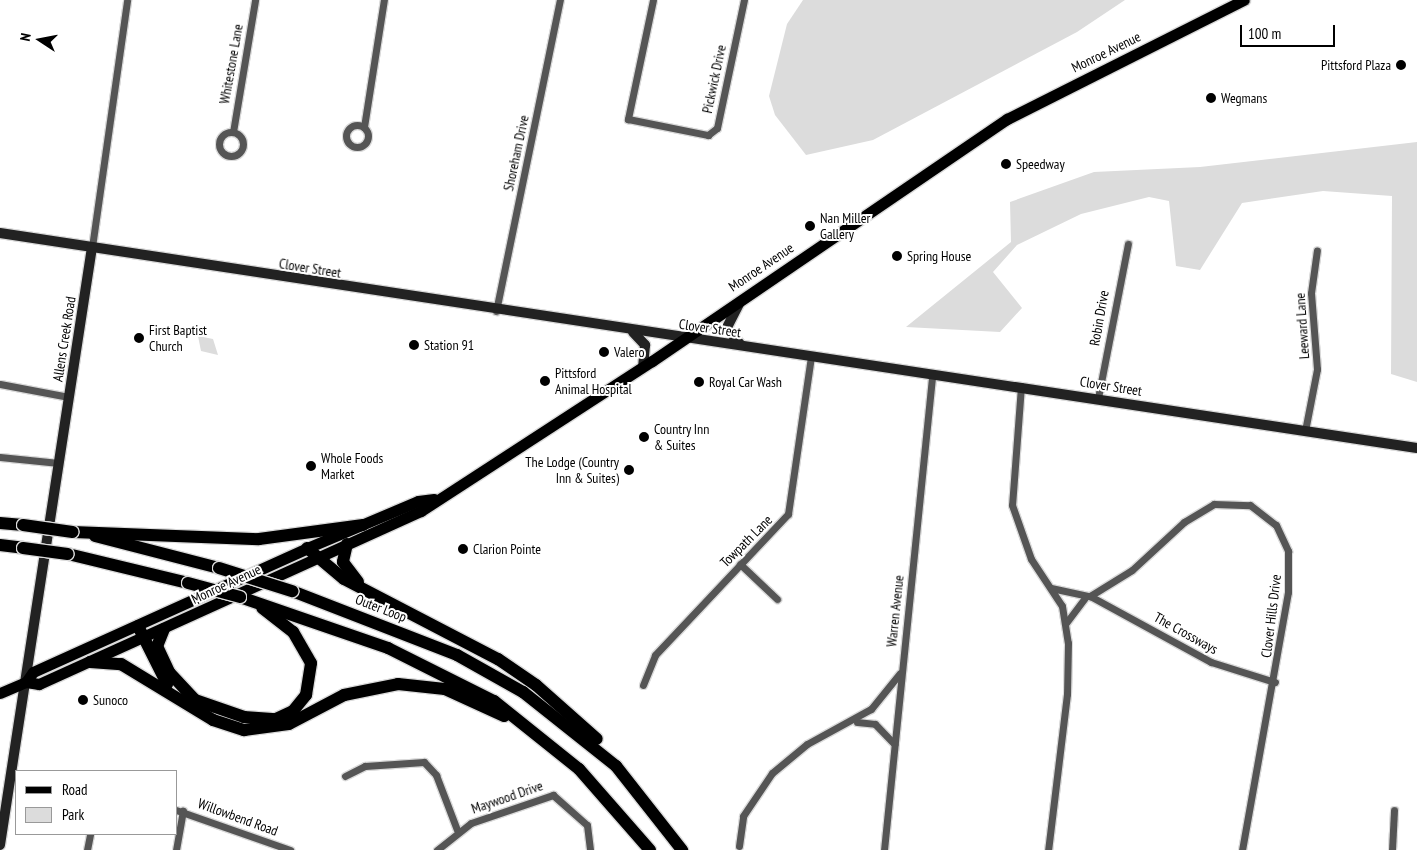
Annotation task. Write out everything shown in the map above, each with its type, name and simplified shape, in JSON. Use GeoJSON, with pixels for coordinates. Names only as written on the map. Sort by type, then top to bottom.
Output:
{"type":"FeatureCollection","features":[{"type":"Feature","properties":{"kind":"highway","name":"Outer Loop"},"geometry":{"type":"LineString","coordinates":[[0,523],[73,532],[219,568],[292,591],[392,627],[482,669],[523,692],[616,766],[682,850]]}},
{"type":"Feature","properties":{"kind":"highway"},"geometry":{"type":"LineString","coordinates":[[73,532],[259,539],[363,525]]}},
{"type":"Feature","properties":{"kind":"highway"},"geometry":{"type":"LineString","coordinates":[[347,544],[343,562],[351,577],[376,595]]}},
{"type":"Feature","properties":{"kind":"highway"},"geometry":{"type":"LineString","coordinates":[[0,545],[68,554],[240,597],[437,669],[494,701],[541,736],[631,823],[650,850]]}},
{"type":"Feature","properties":{"kind":"highway"},"geometry":{"type":"LineString","coordinates":[[0,550],[23,548]]}},
{"type":"Feature","properties":{"kind":"highway"},"geometry":{"type":"LineString","coordinates":[[307,548],[320,555],[344,580],[498,660],[536,685],[584,726],[616,766]]}},
{"type":"Feature","properties":{"kind":"highway"},"geometry":{"type":"LineString","coordinates":[[164,629],[156,646],[169,672],[195,700],[244,717],[276,719],[293,711],[306,695],[311,662],[294,632],[262,605]]}},
{"type":"Feature","properties":{"kind":"highway"},"geometry":{"type":"LineString","coordinates":[[138,626],[167,683],[184,703]]}},
{"type":"Feature","properties":{"kind":"highway"},"geometry":{"type":"LineString","coordinates":[[90,662],[121,664],[223,725],[266,730],[289,724],[357,691],[415,684],[461,695],[541,736]]}},
{"type":"Feature","properties":{"kind":"main road","name":"Monroe Avenue"},"geometry":{"type":"LineString","coordinates":[[0,693],[26,682],[39,684],[90,662],[143,639],[320,555],[421,511],[434,499],[643,367],[1007,119],[1244,0]]}},
{"type":"Feature","properties":{"kind":"main road","name":"Clover Street"},"geometry":{"type":"LineString","coordinates":[[0,233],[496,311],[1021,386],[1417,448]]}},
{"type":"Feature","properties":{"kind":"main road","name":"Allens Creek Road"},"geometry":{"type":"LineString","coordinates":[[0,845],[13,785],[26,682],[92,247]]}},
{"type":"Feature","properties":{"kind":"main road"},"geometry":{"type":"LineString","coordinates":[[742,298],[727,328],[732,339],[744,347]]}},
{"type":"Feature","properties":{"kind":"main road"},"geometry":{"type":"LineString","coordinates":[[632,331],[645,345],[643,367]]}},
{"type":"Feature","properties":{"kind":"main road","name":"Monroe Avenue"},"geometry":{"type":"LineString","coordinates":[[26,682],[33,672],[307,548],[418,501],[434,499]]}},
{"type":"Feature","properties":{"kind":"street","name":"Allens Creek Road"},"geometry":{"type":"LineString","coordinates":[[92,247],[127,0]]}},
{"type":"Feature","properties":{"kind":"street","name":"Whitestone Lane"},"geometry":{"type":"LineString","coordinates":[[233,132],[255,0]]}},
{"type":"Feature","properties":{"kind":"street"},"geometry":{"type":"LineString","coordinates":[[364,127],[384,0]]}},
{"type":"Feature","properties":{"kind":"street","name":"Shoreham Drive"},"geometry":{"type":"LineString","coordinates":[[496,311],[560,0]]}},
{"type":"Feature","properties":{"kind":"street","name":"Pickwick Drive"},"geometry":{"type":"LineString","coordinates":[[653,0],[628,119],[708,135],[717,128],[744,0]]}},
{"type":"Feature","properties":{"kind":"street","name":"Robin Drive"},"geometry":{"type":"LineString","coordinates":[[1098,398],[1128,244]]}},
{"type":"Feature","properties":{"kind":"street","name":"Leeward Lane"},"geometry":{"type":"LineString","coordinates":[[1305,431],[1317,369],[1311,293],[1317,250]]}},
{"type":"Feature","properties":{"kind":"street","name":"Towpath Lane"},"geometry":{"type":"LineString","coordinates":[[643,685],[655,655],[740,564],[783,522],[792,504],[811,357]]}},
{"type":"Feature","properties":{"kind":"street","name":"Warren Avenue"},"geometry":{"type":"LineString","coordinates":[[884,850],[932,374]]}},
{"type":"Feature","properties":{"kind":"street"},"geometry":{"type":"LineString","coordinates":[[0,384],[69,397]]}},
{"type":"Feature","properties":{"kind":"street"},"geometry":{"type":"LineString","coordinates":[[1021,386],[1011,498],[1024,543],[1051,588],[1066,623],[1067,694],[1048,850]]}},
{"type":"Feature","properties":{"kind":"street"},"geometry":{"type":"LineString","coordinates":[[0,457],[59,463]]}},
{"type":"Feature","properties":{"kind":"street","name":"Clover Hills Drive"},"geometry":{"type":"LineString","coordinates":[[1066,623],[1088,597],[1132,570],[1204,508],[1224,502],[1250,505],[1271,519],[1288,551],[1288,592],[1275,682],[1242,850]]}},
{"type":"Feature","properties":{"kind":"street"},"geometry":{"type":"LineString","coordinates":[[740,564],[777,599]]}},
{"type":"Feature","properties":{"kind":"street"},"geometry":{"type":"LineString","coordinates":[[1051,588],[1088,597]]}},
{"type":"Feature","properties":{"kind":"street","name":"The Crossways"},"geometry":{"type":"LineString","coordinates":[[1088,597],[1211,662],[1275,682]]}},
{"type":"Feature","properties":{"kind":"street"},"geometry":{"type":"LineString","coordinates":[[739,846],[743,816],[772,773],[807,744],[854,722],[890,689],[902,670]]}},
{"type":"Feature","properties":{"kind":"street"},"geometry":{"type":"LineString","coordinates":[[854,722],[876,724],[894,744]]}},
{"type":"Feature","properties":{"kind":"street"},"geometry":{"type":"LineString","coordinates":[[346,776],[365,766],[424,762],[436,776],[457,830]]}},
{"type":"Feature","properties":{"kind":"street","name":"Maywood Drive"},"geometry":{"type":"LineString","coordinates":[[437,850],[457,830],[553,795],[587,825],[590,850]]}},
{"type":"Feature","properties":{"kind":"street"},"geometry":{"type":"LineString","coordinates":[[1392,850],[1394,810]]}},
{"type":"Feature","properties":{"kind":"street"},"geometry":{"type":"LineString","coordinates":[[178,830],[180,811]]}},
{"type":"Feature","properties":{"kind":"street","name":"Willowbend Road"},"geometry":{"type":"LineString","coordinates":[[180,811],[290,850]]}},
{"type":"Feature","properties":{"kind":"street"},"geometry":{"type":"LineString","coordinates":[[87,850],[90,835]]}},
{"type":"Feature","properties":{"kind":"street"},"geometry":{"type":"LineString","coordinates":[[176,850],[178,835]]}},
{"type":"Feature","properties":{"kind":"green space"},"geometry":{"type":"Polygon","coordinates":[[[803,0],[1125,0],[1077,32],[873,140],[806,155],[775,115],[769,96],[787,24],[803,0]]]}},
{"type":"Feature","properties":{"kind":"green space"},"geometry":{"type":"Polygon","coordinates":[[[1417,142],[1417,382],[1391,374],[1392,196],[1323,191],[1242,203],[1200,270],[1176,266],[1169,201],[1149,197],[1081,214],[1017,245],[993,272],[1022,308],[1000,332],[906,327],[1011,242],[1010,202],[1094,172],[1200,167],[1417,142]]]}},
{"type":"Feature","properties":{"kind":"green space"},"geometry":{"type":"Polygon","coordinates":[[[198,336],[213,339],[218,355],[201,351],[198,336]]]}},
{"type":"Feature","properties":{"kind":"place","name":"Pittsford Plaza"},"geometry":{"type":"Point","coordinates":[1401,65]}},
{"type":"Feature","properties":{"kind":"place","name":"Wegmans"},"geometry":{"type":"Point","coordinates":[1211,98]}},
{"type":"Feature","properties":{"kind":"place","name":"Speedway"},"geometry":{"type":"Point","coordinates":[1006,164]}},
{"type":"Feature","properties":{"kind":"place","name":"Nan Miller Gallery"},"geometry":{"type":"Point","coordinates":[810,226]}},
{"type":"Feature","properties":{"kind":"place","name":"Spring House"},"geometry":{"type":"Point","coordinates":[897,256]}},
{"type":"Feature","properties":{"kind":"place","name":"First Baptist Church"},"geometry":{"type":"Point","coordinates":[139,338]}},
{"type":"Feature","properties":{"kind":"place","name":"Station 91"},"geometry":{"type":"Point","coordinates":[414,345]}},
{"type":"Feature","properties":{"kind":"place","name":"Valero"},"geometry":{"type":"Point","coordinates":[604,352]}},
{"type":"Feature","properties":{"kind":"place","name":"Pittsford Animal Hospital"},"geometry":{"type":"Point","coordinates":[545,381]}},
{"type":"Feature","properties":{"kind":"place","name":"Royal Car Wash"},"geometry":{"type":"Point","coordinates":[699,382]}},
{"type":"Feature","properties":{"kind":"place","name":"Country Inn & Suites"},"geometry":{"type":"Point","coordinates":[644,437]}},
{"type":"Feature","properties":{"kind":"place","name":"Whole Foods Market"},"geometry":{"type":"Point","coordinates":[311,466]}},
{"type":"Feature","properties":{"kind":"place","name":"The Lodge (Country Inn & Suites)"},"geometry":{"type":"Point","coordinates":[629,470]}},
{"type":"Feature","properties":{"kind":"place","name":"Clarion Pointe"},"geometry":{"type":"Point","coordinates":[463,549]}},
{"type":"Feature","properties":{"kind":"place","name":"Sunoco"},"geometry":{"type":"Point","coordinates":[83,700]}}]}
